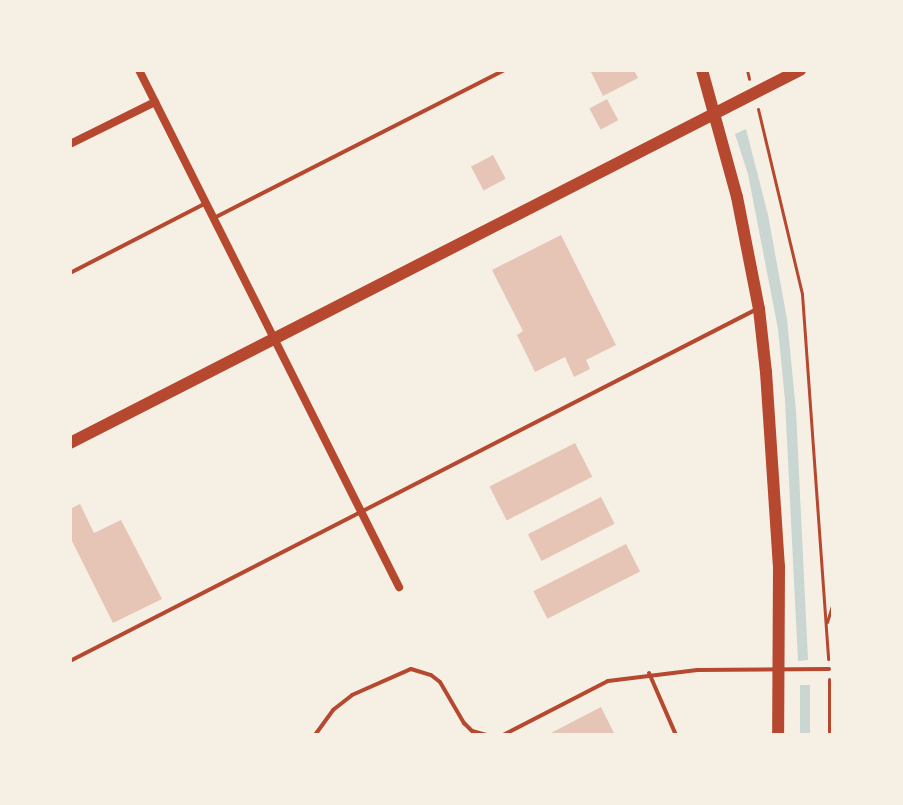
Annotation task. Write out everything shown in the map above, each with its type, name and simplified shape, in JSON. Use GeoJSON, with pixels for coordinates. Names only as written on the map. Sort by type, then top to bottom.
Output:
{"type":"FeatureCollection","features":[{"type":"Feature","properties":{"kind":"main road"},"geometry":{"type":"LineString","coordinates":[[702,70],[737,197],[759,309],[774,460],[780,672],[778,735]]}},
{"type":"Feature","properties":{"kind":"main road"},"geometry":{"type":"LineString","coordinates":[[70,443],[800,70]]}},
{"type":"Feature","properties":{"kind":"street"},"geometry":{"type":"LineString","coordinates":[[139,70],[399,587]]}},
{"type":"Feature","properties":{"kind":"street"},"geometry":{"type":"LineString","coordinates":[[70,144],[155,102]]}},
{"type":"Feature","properties":{"kind":"lane"},"geometry":{"type":"LineString","coordinates":[[213,218],[504,70]]}},
{"type":"Feature","properties":{"kind":"lane"},"geometry":{"type":"LineString","coordinates":[[70,273],[206,203]]}},
{"type":"Feature","properties":{"kind":"lane"},"geometry":{"type":"LineString","coordinates":[[70,661],[759,309]]}},
{"type":"Feature","properties":{"kind":"lane"},"geometry":{"type":"LineString","coordinates":[[315,735],[333,710],[352,695],[411,669],[431,675],[440,682],[464,723],[472,731],[487,735]]}},
{"type":"Feature","properties":{"kind":"lane"},"geometry":{"type":"LineString","coordinates":[[503,735],[608,681],[649,673],[829,669]]}},
{"type":"Feature","properties":{"kind":"lane"},"geometry":{"type":"LineString","coordinates":[[649,673],[676,735]]}},
{"type":"Feature","properties":{"kind":"path"},"geometry":{"type":"LineString","coordinates":[[754,94],[802,294],[829,669],[829,735]]}},
{"type":"Feature","properties":{"kind":"path"},"geometry":{"type":"LineString","coordinates":[[826,629],[833,602]]}},
{"type":"Feature","properties":{"kind":"shaded area"},"geometry":{"type":"Polygon","coordinates":[[[746,129],[768,215],[787,319],[796,411],[808,660],[798,661],[785,400],[778,329],[748,174],[735,134],[746,129]]]}},
{"type":"Feature","properties":{"kind":"shaded area"},"geometry":{"type":"Polygon","coordinates":[[[800,685],[810,685],[810,735],[800,735],[800,685]]]}},
{"type":"Feature","properties":{"kind":"building"},"geometry":{"type":"Polygon","coordinates":[[[590,70],[634,70],[638,78],[603,96],[590,70]]]}},
{"type":"Feature","properties":{"kind":"building"},"geometry":{"type":"Polygon","coordinates":[[[607,99],[618,120],[601,130],[589,108],[607,99]]]}},
{"type":"Feature","properties":{"kind":"building"},"geometry":{"type":"Polygon","coordinates":[[[493,155],[506,179],[484,191],[471,167],[493,155]]]}},
{"type":"Feature","properties":{"kind":"building"},"geometry":{"type":"Polygon","coordinates":[[[561,235],[616,345],[586,360],[590,369],[574,377],[565,357],[535,372],[517,335],[523,331],[492,270],[561,235]]]}},
{"type":"Feature","properties":{"kind":"building"},"geometry":{"type":"Polygon","coordinates":[[[575,443],[592,477],[507,520],[489,487],[575,443]]]}},
{"type":"Feature","properties":{"kind":"building"},"geometry":{"type":"Polygon","coordinates":[[[601,497],[615,524],[542,561],[528,534],[601,497]]]}},
{"type":"Feature","properties":{"kind":"building"},"geometry":{"type":"Polygon","coordinates":[[[80,504],[94,533],[121,520],[162,599],[113,623],[70,537],[70,509],[80,504]]]}},
{"type":"Feature","properties":{"kind":"building"},"geometry":{"type":"Polygon","coordinates":[[[626,544],[640,572],[547,619],[533,591],[626,544]]]}},
{"type":"Feature","properties":{"kind":"building"},"geometry":{"type":"Polygon","coordinates":[[[601,707],[615,735],[547,735],[601,707]]]}}]}
